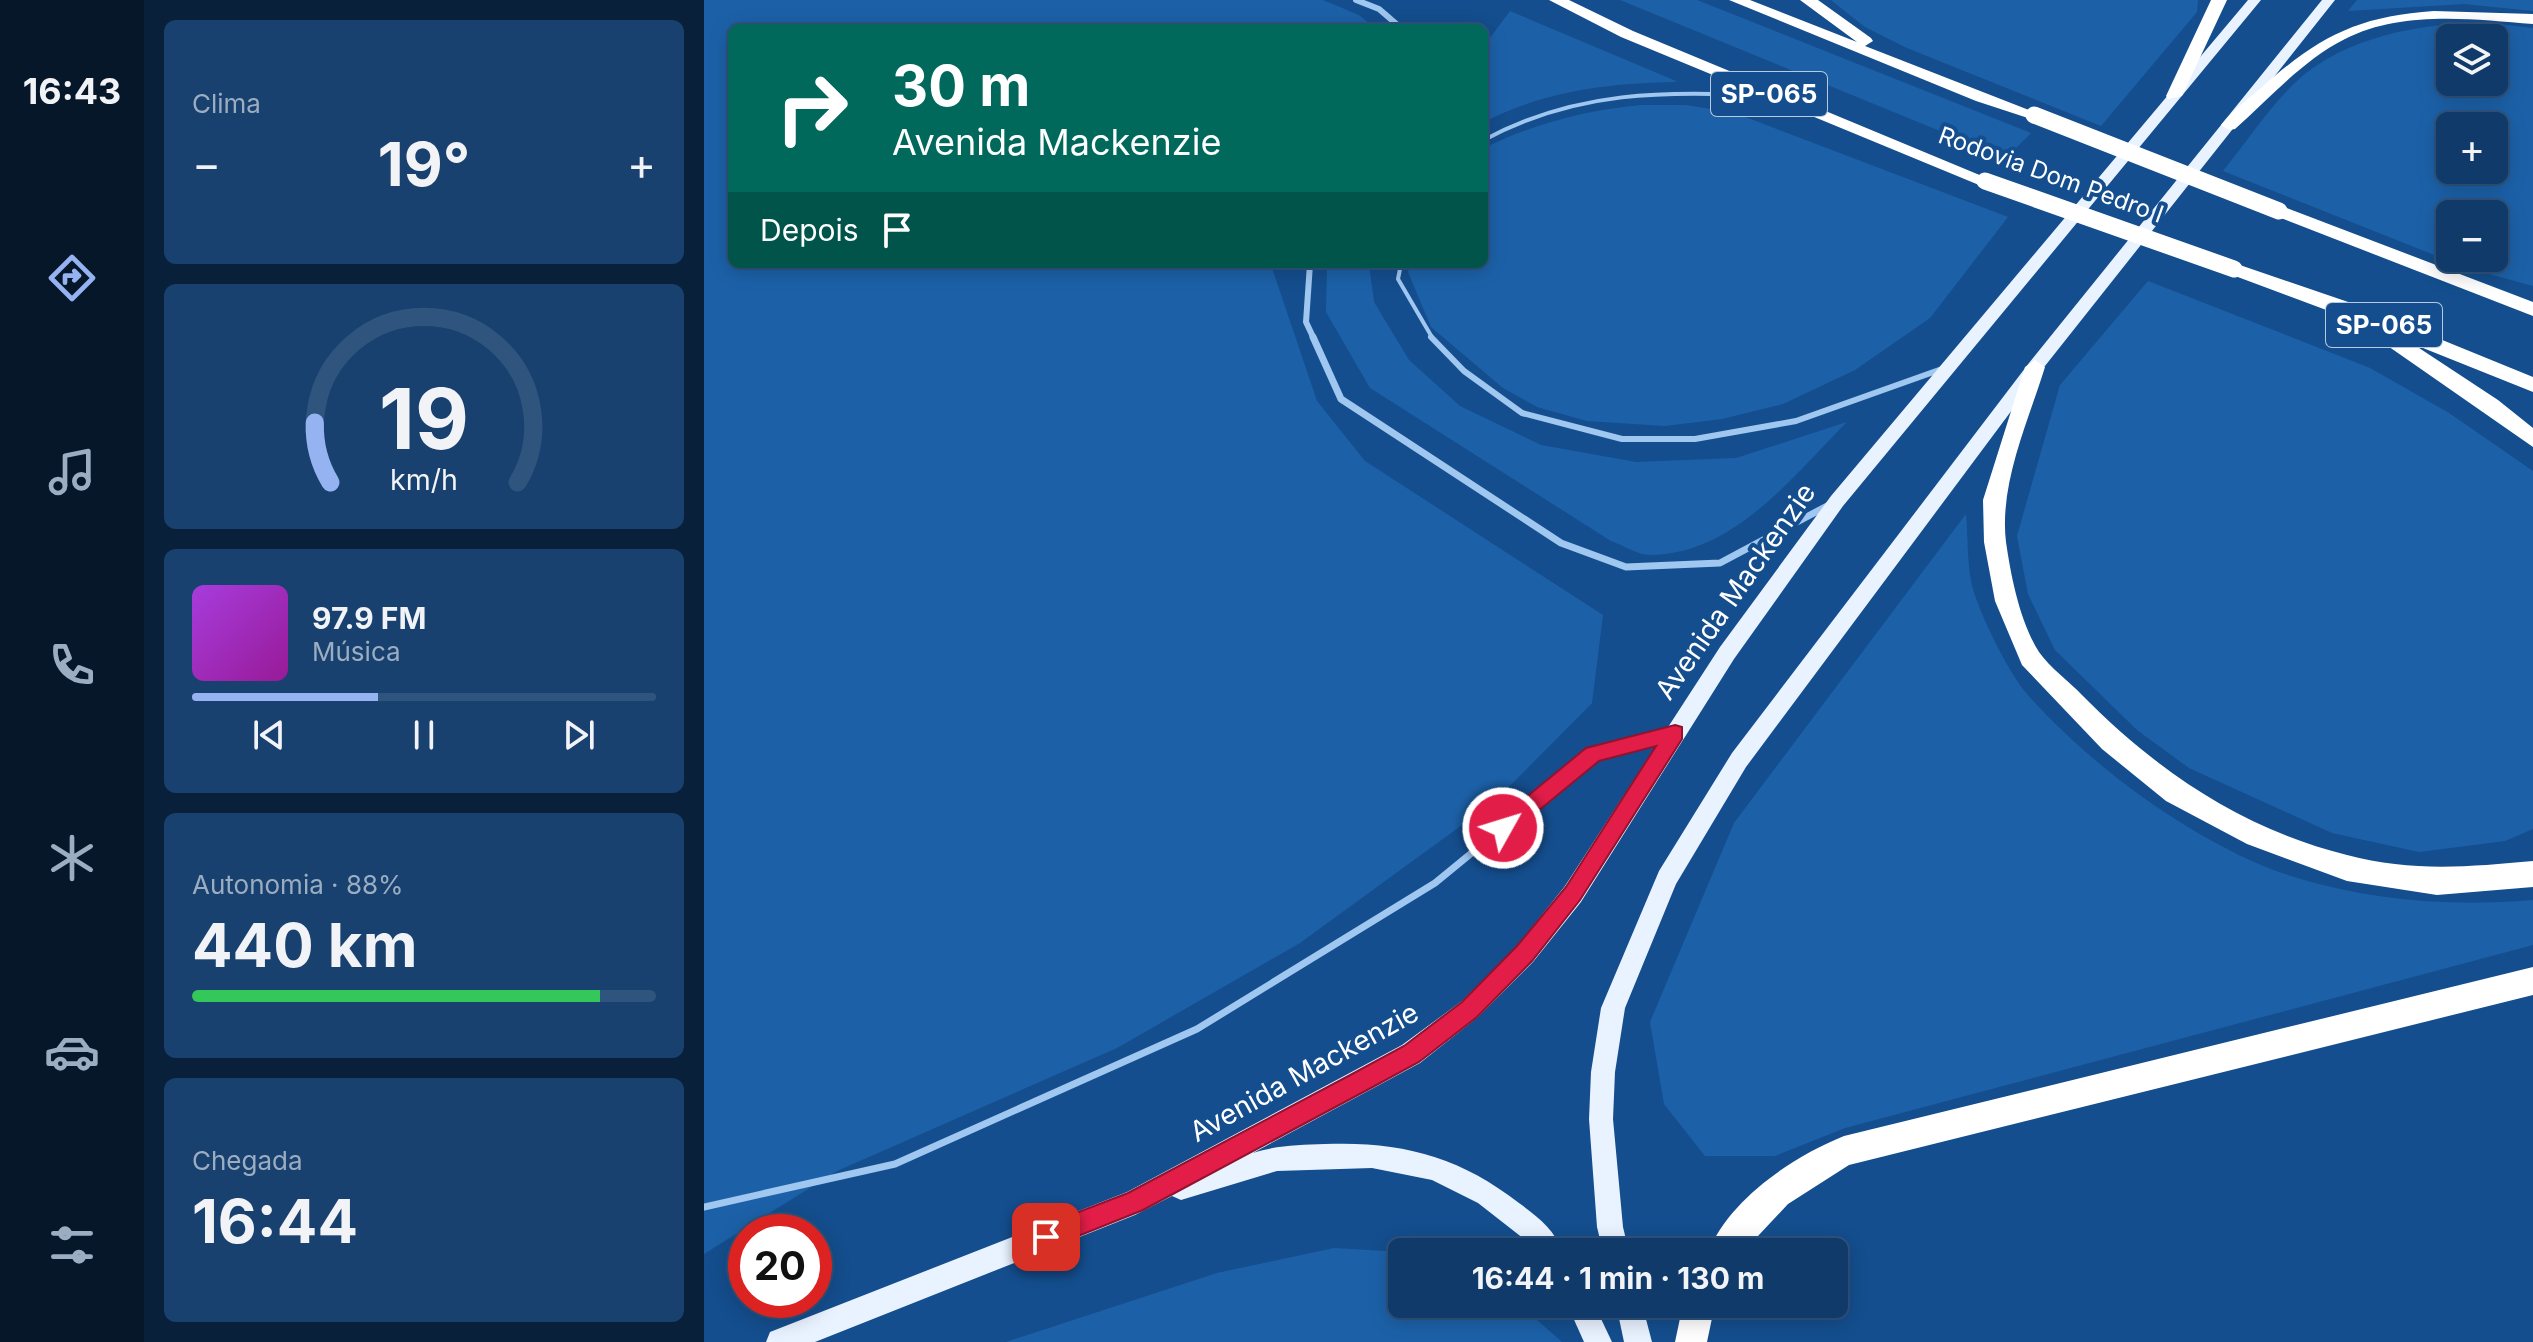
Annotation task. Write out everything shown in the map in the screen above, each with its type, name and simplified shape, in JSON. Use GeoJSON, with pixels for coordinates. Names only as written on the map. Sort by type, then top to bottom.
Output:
{"type":"FeatureCollection","features":[{"type":"Feature","properties":{"kind":"highway","name":"Rodovia Dom Pedro I"},"geometry":{"type":"LineString","coordinates":[[1557,0],[1627,34],[1985,181],[2347,309],[2533,385]]}},
{"type":"Feature","properties":{"kind":"highway","name":"Rodovia Dom Pedro I"},"geometry":{"type":"LineString","coordinates":[[1737,0],[1982,98],[2034,115],[2533,309]]}},
{"type":"Feature","properties":{"kind":"highway"},"geometry":{"type":"LineString","coordinates":[[1808,0],[1875,47],[1982,98]]}},
{"type":"Feature","properties":{"kind":"highway"},"geometry":{"type":"LineString","coordinates":[[2174,96],[2219,0]]}},
{"type":"Feature","properties":{"kind":"highway"},"geometry":{"type":"LineString","coordinates":[[2229,125],[2310,55],[2341,35],[2386,22],[2433,15],[2533,19]]}},
{"type":"Feature","properties":{"kind":"highway"},"geometry":{"type":"LineString","coordinates":[[2480,289],[2533,300]]}},
{"type":"Feature","properties":{"kind":"highway"},"geometry":{"type":"LineString","coordinates":[[2347,309],[2491,405],[2533,439]]}},
{"type":"Feature","properties":{"kind":"highway"},"geometry":{"type":"LineString","coordinates":[[2035,367],[1994,500],[1995,542],[2007,601],[2030,658],[2111,741],[2175,793],[2256,835],[2347,868],[2437,882],[2533,874]]}},
{"type":"Feature","properties":{"kind":"highway"},"geometry":{"type":"LineString","coordinates":[[1733,1238],[1784,1185],[1844,1151],[2533,981]]}},
{"type":"Feature","properties":{"kind":"highway"},"geometry":{"type":"LineString","coordinates":[[1691,1342],[1696,1318]]}},
{"type":"Feature","properties":{"kind":"main road","name":"Avenida Mackenzie"},"geometry":{"type":"LineString","coordinates":[[780,1342],[1135,1202],[1411,1054],[1470,1009],[1525,954],[1573,894],[1727,653],[1837,501],[2255,0]]}},
{"type":"Feature","properties":{"kind":"main road"},"geometry":{"type":"LineString","coordinates":[[1613,1238],[1601,1119],[1603,1072],[1613,1008],[1667,878],[1739,760],[2035,367],[2329,0]]}},
{"type":"Feature","properties":{"kind":"main road"},"geometry":{"type":"LineString","coordinates":[[1135,1202],[1277,1158],[1372,1155],[1435,1168],[1487,1194],[1540,1238]]}},
{"type":"Feature","properties":{"kind":"main road"},"geometry":{"type":"LineString","coordinates":[[1587,1318],[1598,1342]]}},
{"type":"Feature","properties":{"kind":"main road"},"geometry":{"type":"LineString","coordinates":[[1632,1318],[1638,1342]]}},
{"type":"Feature","properties":{"kind":"street"},"geometry":{"type":"LineString","coordinates":[[1356,0],[1379,9],[1396,24]]}},
{"type":"Feature","properties":{"kind":"street"},"geometry":{"type":"LineString","coordinates":[[1310,268],[1306,322],[1341,399],[1561,543],[1626,567],[1720,563],[1837,501]]}},
{"type":"Feature","properties":{"kind":"lane"},"geometry":{"type":"LineString","coordinates":[[1488,137],[1510,123],[1593,99],[1674,90],[1774,96]]}},
{"type":"Feature","properties":{"kind":"lane"},"geometry":{"type":"LineString","coordinates":[[1400,268],[1398,279],[1428,333],[1464,371],[1522,413],[1622,439],[1695,439],[1796,421],[1949,367]]}},
{"type":"Feature","properties":{"kind":"lane"},"geometry":{"type":"LineString","coordinates":[[704,1207],[895,1164],[1197,1029],[1435,883],[1593,754],[1675,733]]}},
{"type":"Feature","properties":{"kind":"shaded area"},"geometry":{"type":"Polygon","coordinates":[[[704,0],[1323,0],[1359,15],[1370,24],[728,24],[728,268],[1272,268],[1317,401],[1365,461],[1603,615],[1592,703],[1495,801],[1300,943],[1117,1048],[837,1171],[768,1214],[728,1214],[728,1239],[704,1254],[704,0]]]}},
{"type":"Feature","properties":{"kind":"shaded area"},"geometry":{"type":"Polygon","coordinates":[[[1620,0],[1697,0],[2031,133],[2006,158],[1620,0]]]}},
{"type":"Feature","properties":{"kind":"shaded area"},"geometry":{"type":"Polygon","coordinates":[[[1831,0],[2198,0],[2197,12],[2101,126],[1907,48],[1865,27],[1831,0]]]}},
{"type":"Feature","properties":{"kind":"shaded area"},"geometry":{"type":"Polygon","coordinates":[[[2357,0],[2533,0],[2533,11],[2464,4],[2348,11],[2357,0]]]}},
{"type":"Feature","properties":{"kind":"shaded area"},"geometry":{"type":"Polygon","coordinates":[[[1510,11],[1676,82],[1626,84],[1577,91],[1530,103],[1488,120],[1488,41],[1510,11]]]}},
{"type":"Feature","properties":{"kind":"shaded area"},"geometry":{"type":"Polygon","coordinates":[[[2481,22],[2498,24],[2457,24],[2481,22]]]}},
{"type":"Feature","properties":{"kind":"shaded area"},"geometry":{"type":"Polygon","coordinates":[[[2508,25],[2533,28],[2533,286],[2482,272],[2508,272],[2508,200],[2436,200],[2436,256],[2223,171],[2277,102],[2316,66],[2360,44],[2436,26],[2436,96],[2508,96],[2508,25]]]}},
{"type":"Feature","properties":{"kind":"shaded area"},"geometry":{"type":"Polygon","coordinates":[[[1641,105],[1686,105],[1735,113],[2008,217],[1930,318],[1855,370],[1783,404],[1722,419],[1665,426],[1587,421],[1537,407],[1503,388],[1431,327],[1408,272],[1409,268],[1488,268],[1488,146],[1525,131],[1601,110],[1641,105]]]}},
{"type":"Feature","properties":{"kind":"shaded area"},"geometry":{"type":"Polygon","coordinates":[[[1327,268],[1370,268],[1374,302],[1409,360],[1460,406],[1541,445],[1636,462],[1736,458],[1847,422],[1783,487],[1736,526],[1710,541],[1682,551],[1642,554],[1611,541],[1370,388],[1326,312],[1327,268]]]}},
{"type":"Feature","properties":{"kind":"shaded area"},"geometry":{"type":"Polygon","coordinates":[[[2148,281],[2370,368],[2449,413],[2533,471],[2533,829],[2505,841],[2419,852],[2332,833],[2189,768],[2137,730],[2055,650],[2028,594],[2017,536],[2060,385],[2148,281]]]}},
{"type":"Feature","properties":{"kind":"shaded area"},"geometry":{"type":"Polygon","coordinates":[[[1966,514],[1972,586],[2003,658],[2027,694],[2053,722],[2115,776],[2186,826],[2258,864],[2294,877],[2353,892],[2412,900],[2472,903],[2533,900],[2533,945],[1845,1128],[1775,1156],[1705,1156],[1664,1104],[1650,1022],[1734,823],[1966,514]]]}},
{"type":"Feature","properties":{"kind":"shaded area"},"geometry":{"type":"Polygon","coordinates":[[[1334,1248],[1388,1251],[1388,1318],[1535,1318],[1562,1342],[1006,1342],[1217,1273],[1334,1248]]]}},
{"type":"Feature","properties":{"kind":"route"},"geometry":{"type":"LineString","coordinates":[[1046,1237],[1135,1202],[1361,1081],[1411,1054],[1470,1009],[1525,954],[1573,894],[1675,733],[1593,754],[1503,828]]}}]}
